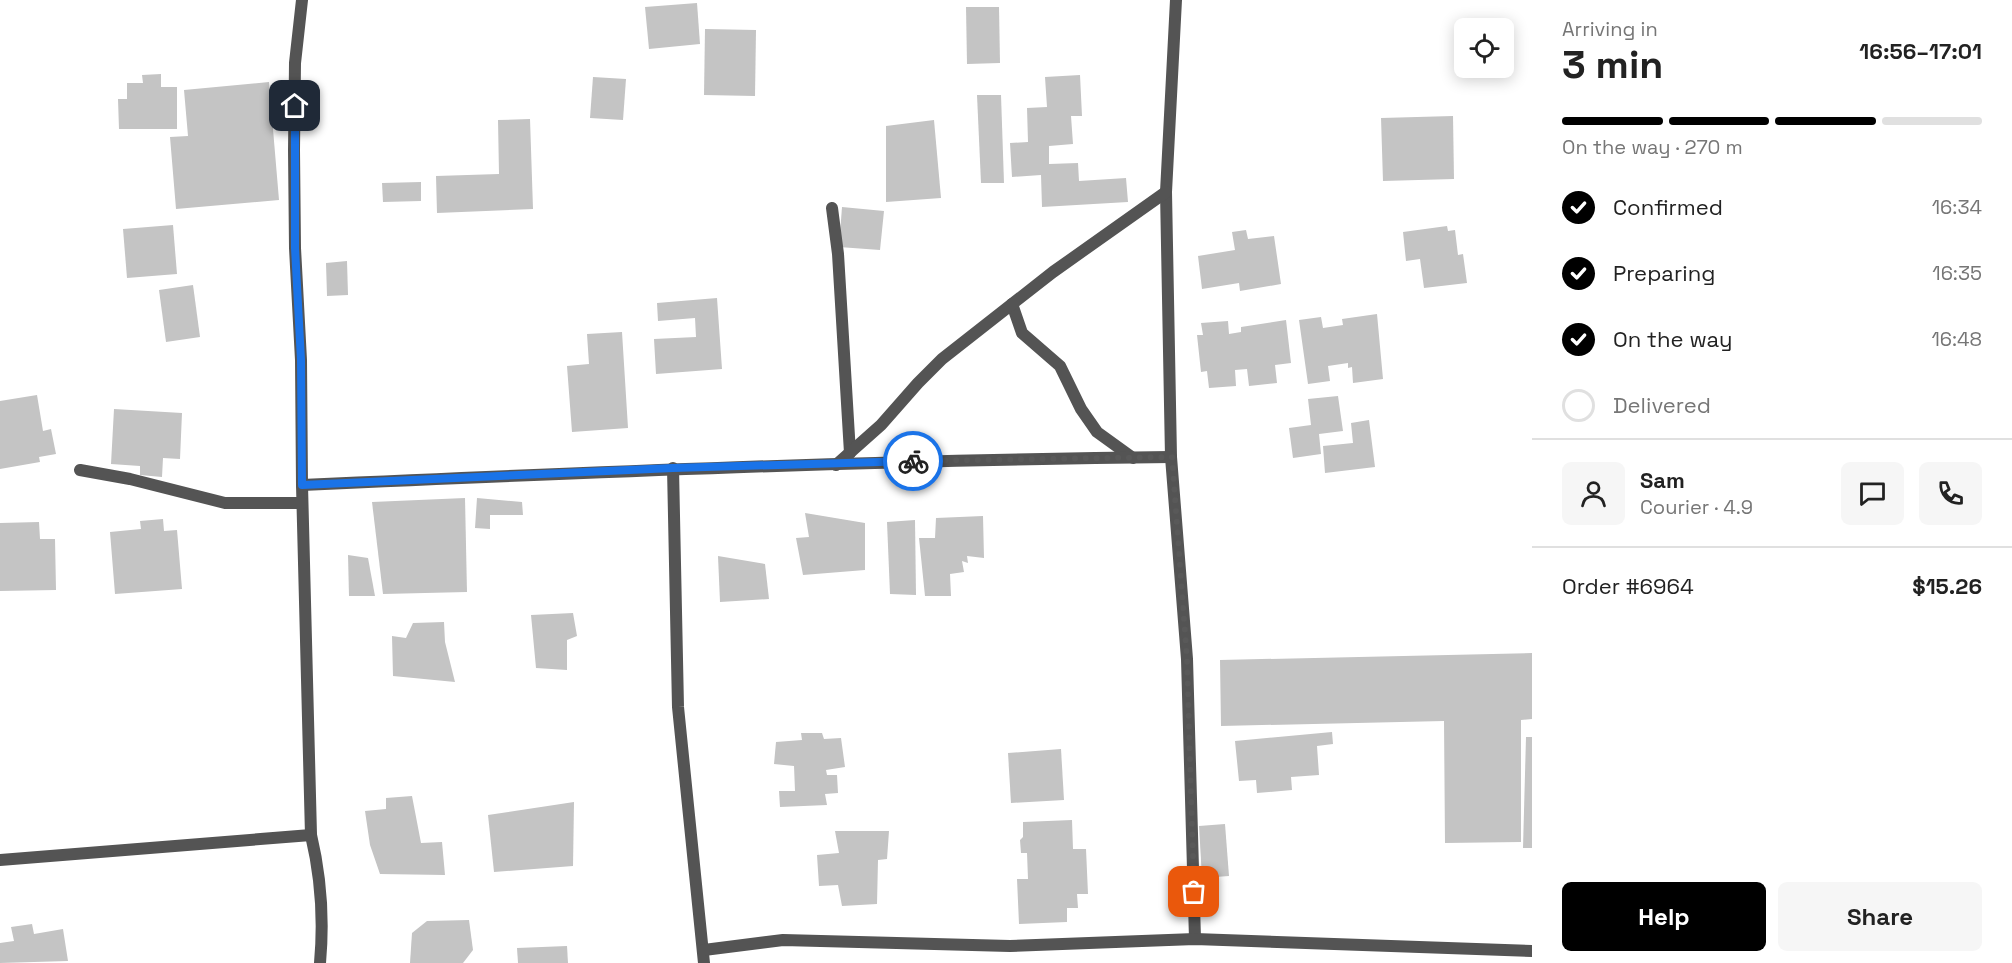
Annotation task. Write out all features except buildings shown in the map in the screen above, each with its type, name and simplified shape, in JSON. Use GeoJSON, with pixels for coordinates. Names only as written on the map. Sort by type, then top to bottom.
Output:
{"type":"FeatureCollection","features":[{"type":"Feature","properties":{"kind":"street"},"geometry":{"type":"LineString","coordinates":[[302,0],[295,63],[295,248],[301,360],[302,503],[311,835],[322,898],[320,963]]}},
{"type":"Feature","properties":{"kind":"street"},"geometry":{"type":"LineString","coordinates":[[1176,0],[1166,192],[1172,457],[1187,659],[1195,939]]}},
{"type":"Feature","properties":{"kind":"street"},"geometry":{"type":"LineString","coordinates":[[836,465],[881,425],[942,359],[1053,272],[1166,192]]}},
{"type":"Feature","properties":{"kind":"street"},"geometry":{"type":"LineString","coordinates":[[832,208],[838,254],[850,453]]}},
{"type":"Feature","properties":{"kind":"street"},"geometry":{"type":"LineString","coordinates":[[1012,304],[1022,333],[1060,366],[1081,409],[1097,432],[1133,458]]}},
{"type":"Feature","properties":{"kind":"street"},"geometry":{"type":"LineString","coordinates":[[302,485],[673,468],[1172,457]]}},
{"type":"Feature","properties":{"kind":"street"},"geometry":{"type":"LineString","coordinates":[[673,468],[678,707],[704,963]]}},
{"type":"Feature","properties":{"kind":"street"},"geometry":{"type":"LineString","coordinates":[[80,470],[225,503],[302,503]]}},
{"type":"Feature","properties":{"kind":"street"},"geometry":{"type":"LineString","coordinates":[[0,860],[311,835]]}},
{"type":"Feature","properties":{"kind":"street"},"geometry":{"type":"LineString","coordinates":[[704,950],[783,940],[1010,946],[1195,939],[1532,951]]}},
{"type":"Feature","properties":{"kind":"way so far"},"geometry":{"type":"LineString","coordinates":[[913,461],[1172,457],[1187,659],[1194,892]]}},
{"type":"Feature","properties":{"kind":"route"},"geometry":{"type":"LineString","coordinates":[[295,106],[295,248],[301,360],[302,485],[673,468],[913,461]]}}]}
